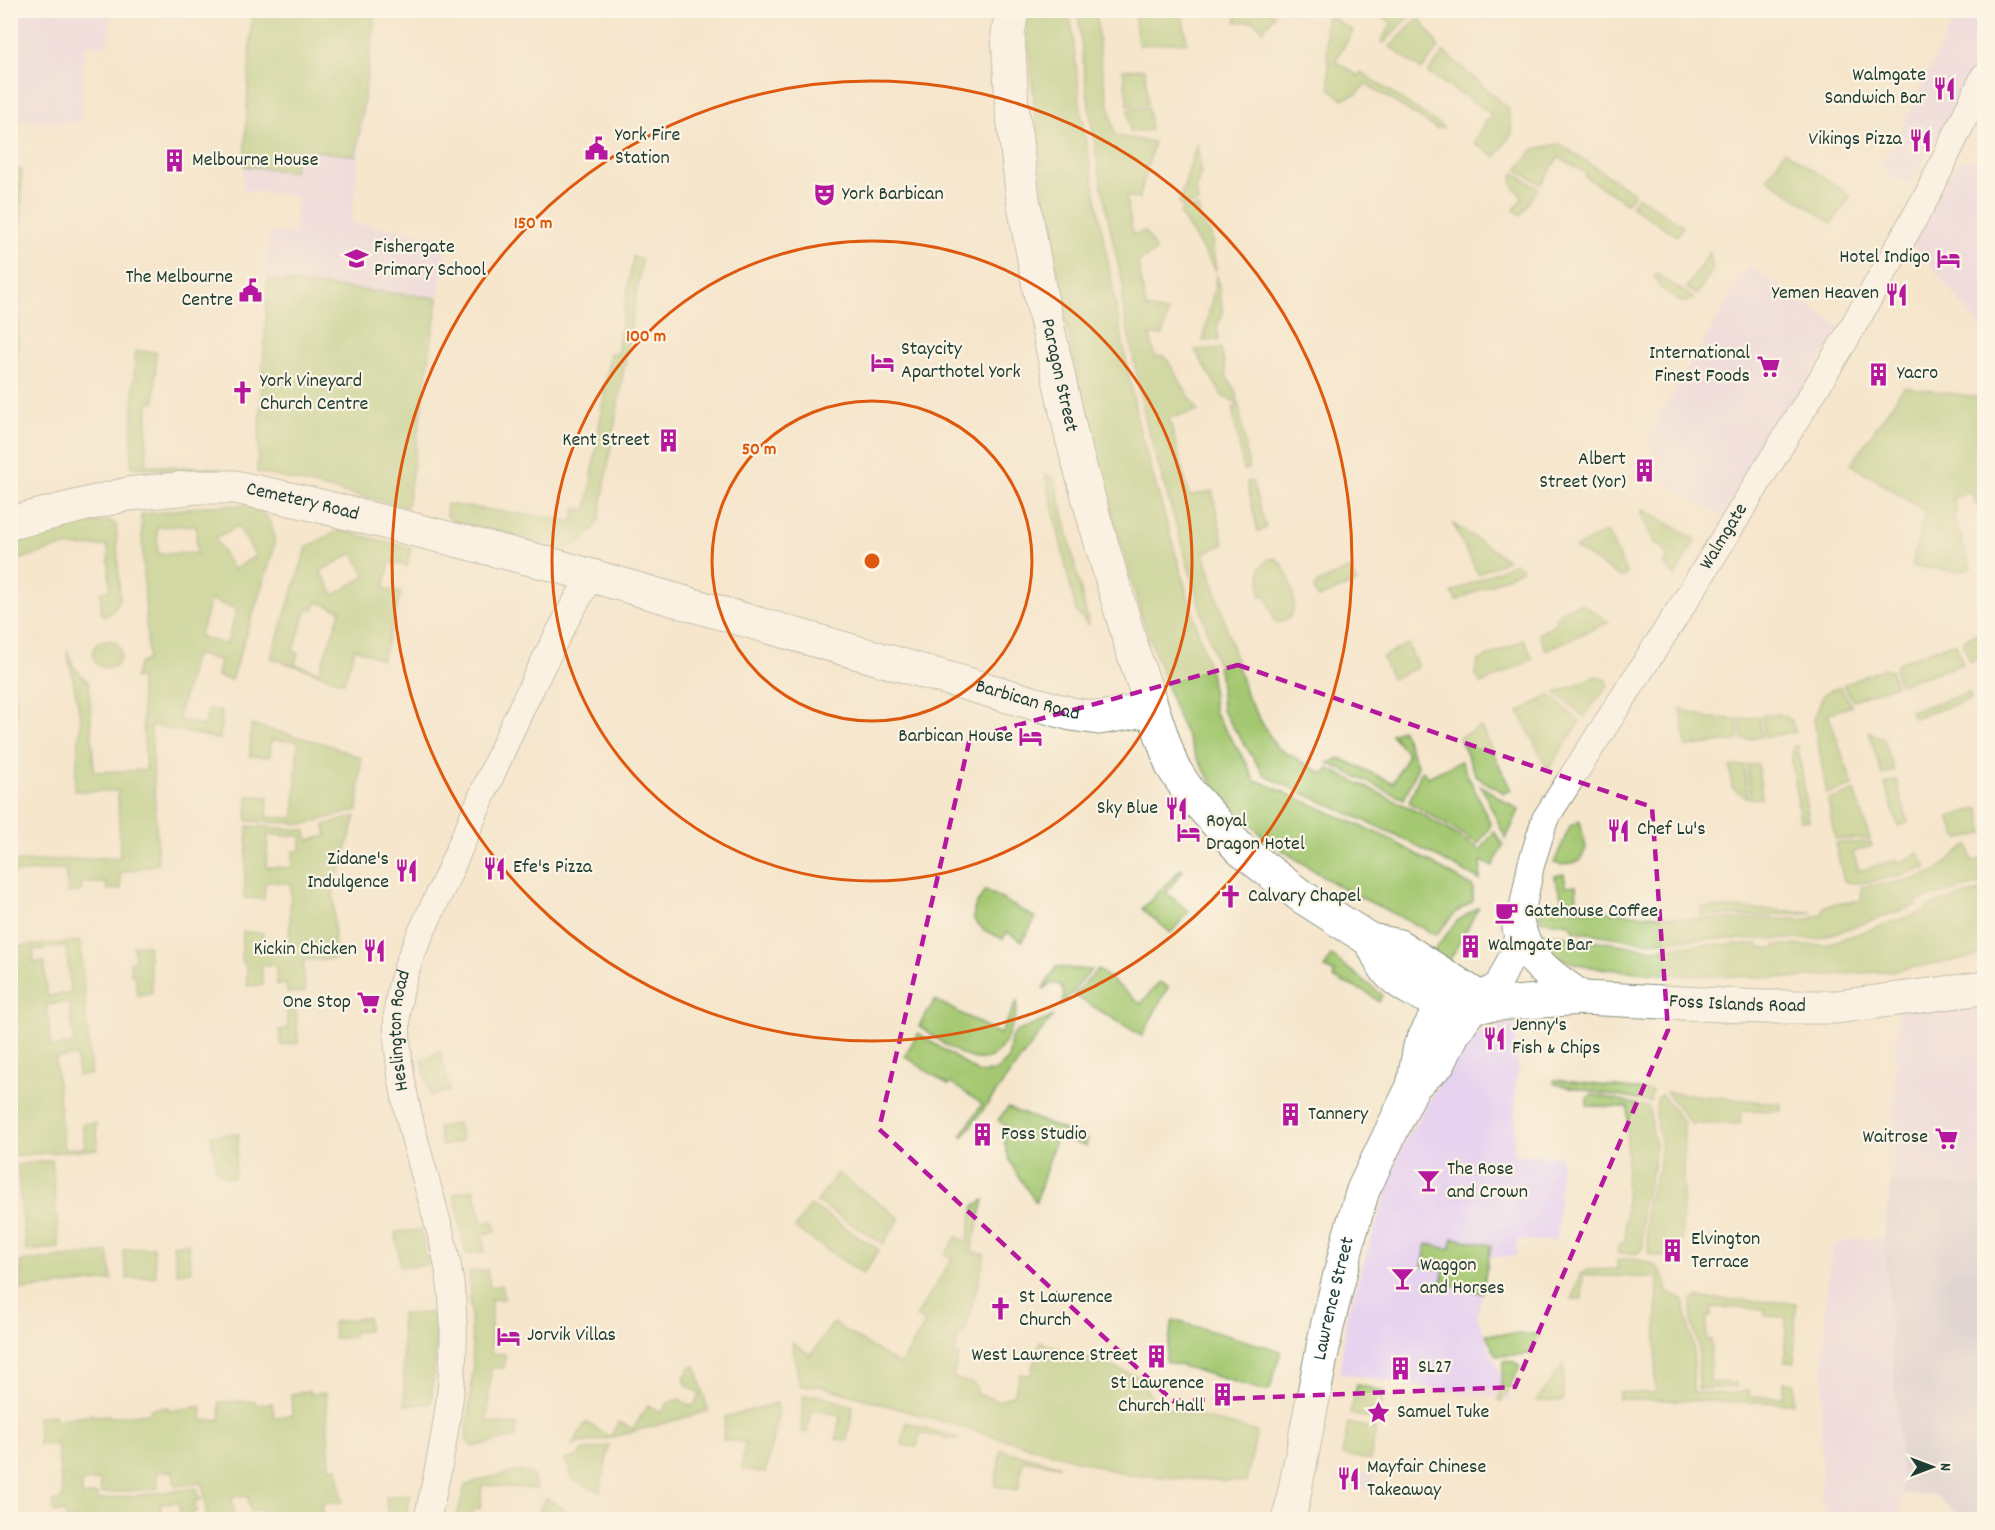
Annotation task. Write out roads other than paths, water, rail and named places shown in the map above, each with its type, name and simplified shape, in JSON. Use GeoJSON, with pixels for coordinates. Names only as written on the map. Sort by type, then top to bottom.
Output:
{"type":"FeatureCollection","features":[{"type":"Feature","properties":{"kind":"main road","name":"Paragon Street"},"geometry":{"type":"LineString","coordinates":[[1005,18],[1012,107],[1023,199],[1040,292],[1072,438],[1095,525],[1152,709]]}},
{"type":"Feature","properties":{"kind":"main road","name":"Cemetery Road"},"geometry":{"type":"LineString","coordinates":[[10,523],[121,495],[197,487],[235,487],[304,502],[591,576]]}},
{"type":"Feature","properties":{"kind":"main road","name":"Barbican Road"},"geometry":{"type":"LineString","coordinates":[[591,576],[1071,714],[1100,718],[1152,709]]}},
{"type":"Feature","properties":{"kind":"main road"},"geometry":{"type":"LineString","coordinates":[[1152,709],[1172,766],[1181,780],[1240,849],[1301,896],[1371,940],[1399,946],[1467,999]]}},
{"type":"Feature","properties":{"kind":"main road"},"geometry":{"type":"LineString","coordinates":[[1519,928],[1527,951],[1537,963],[1582,998]]}},
{"type":"Feature","properties":{"kind":"main road","name":"Foss Islands Road"},"geometry":{"type":"LineString","coordinates":[[1467,999],[1582,998],[1763,1007],[1836,1007],[1984,988]]}},
{"type":"Feature","properties":{"kind":"main road","name":"Lawrence Street"},"geometry":{"type":"LineString","coordinates":[[1289,1520],[1327,1327],[1363,1190],[1413,1086],[1420,1046],[1467,999]]}},
{"type":"Feature","properties":{"kind":"street","name":"Walmgate"},"geometry":{"type":"LineString","coordinates":[[1467,999],[1498,985],[1504,975],[1514,952],[1531,865],[1545,819],[1689,595],[1842,345],[1928,194],[1984,76]]}},
{"type":"Feature","properties":{"kind":"street","name":"Heslington Road"},"geometry":{"type":"LineString","coordinates":[[427,1520],[438,1471],[452,1380],[452,1297],[446,1254],[400,1068],[397,1016],[406,972],[461,843],[530,692],[591,576]]}},
{"type":"Feature","properties":{"kind":"place","name":"Walmgate Sandwich Bar"},"geometry":{"type":"Point","coordinates":[1944,88]}},
{"type":"Feature","properties":{"kind":"place","name":"Vikings Pizza"},"geometry":{"type":"Point","coordinates":[1920,140]}},
{"type":"Feature","properties":{"kind":"place","name":"York Fire Station"},"geometry":{"type":"Point","coordinates":[597,148]}},
{"type":"Feature","properties":{"kind":"place","name":"Melbourne House"},"geometry":{"type":"Point","coordinates":[174,161]}},
{"type":"Feature","properties":{"kind":"place","name":"York Barbican"},"geometry":{"type":"Point","coordinates":[824,195]}},
{"type":"Feature","properties":{"kind":"place","name":"Hotel Indigo"},"geometry":{"type":"Point","coordinates":[1948,258]}},
{"type":"Feature","properties":{"kind":"place","name":"Fishergate Primary School"},"geometry":{"type":"Point","coordinates":[356,259]}},
{"type":"Feature","properties":{"kind":"place","name":"The Melbourne Centre"},"geometry":{"type":"Point","coordinates":[251,290]}},
{"type":"Feature","properties":{"kind":"place","name":"Yemen Heaven"},"geometry":{"type":"Point","coordinates":[1897,294]}},
{"type":"Feature","properties":{"kind":"place","name":"Staycity Aparthotel York"},"geometry":{"type":"Point","coordinates":[883,362]}},
{"type":"Feature","properties":{"kind":"place","name":"International Finest Foods"},"geometry":{"type":"Point","coordinates":[1768,366]}},
{"type":"Feature","properties":{"kind":"place","name":"Yacro"},"geometry":{"type":"Point","coordinates":[1879,374]}},
{"type":"Feature","properties":{"kind":"place","name":"York Vineyard Church Centre"},"geometry":{"type":"Point","coordinates":[242,393]}},
{"type":"Feature","properties":{"kind":"place","name":"Kent Street"},"geometry":{"type":"Point","coordinates":[668,441]}},
{"type":"Feature","properties":{"kind":"place","name":"Albert Street (Yor)"},"geometry":{"type":"Point","coordinates":[1644,471]}},
{"type":"Feature","properties":{"kind":"place","name":"Barbican House"},"geometry":{"type":"Point","coordinates":[1031,737]}},
{"type":"Feature","properties":{"kind":"place","name":"Sky Blue"},"geometry":{"type":"Point","coordinates":[1176,809]}},
{"type":"Feature","properties":{"kind":"place","name":"Chef Lu's"},"geometry":{"type":"Point","coordinates":[1619,830]}},
{"type":"Feature","properties":{"kind":"place","name":"Royal Dragon Hotel"},"geometry":{"type":"Point","coordinates":[1188,833]}},
{"type":"Feature","properties":{"kind":"place","name":"Efe's Pizza"},"geometry":{"type":"Point","coordinates":[495,868]}},
{"type":"Feature","properties":{"kind":"place","name":"Zidane's Indulgence"},"geometry":{"type":"Point","coordinates":[407,871]}},
{"type":"Feature","properties":{"kind":"place","name":"Calvary Chapel"},"geometry":{"type":"Point","coordinates":[1230,897]}},
{"type":"Feature","properties":{"kind":"place","name":"Gatehouse Coffee"},"geometry":{"type":"Point","coordinates":[1506,912]}},
{"type":"Feature","properties":{"kind":"place","name":"Walmgate Bar"},"geometry":{"type":"Point","coordinates":[1470,946]}},
{"type":"Feature","properties":{"kind":"place","name":"Kickin Chicken"},"geometry":{"type":"Point","coordinates":[375,950]}},
{"type":"Feature","properties":{"kind":"place","name":"One Stop"},"geometry":{"type":"Point","coordinates":[369,1003]}},
{"type":"Feature","properties":{"kind":"place","name":"Jenny's Fish & Chips"},"geometry":{"type":"Point","coordinates":[1494,1038]}},
{"type":"Feature","properties":{"kind":"place","name":"Tannery"},"geometry":{"type":"Point","coordinates":[1290,1115]}},
{"type":"Feature","properties":{"kind":"place","name":"Foss Studio"},"geometry":{"type":"Point","coordinates":[983,1135]}},
{"type":"Feature","properties":{"kind":"place","name":"Waitrose"},"geometry":{"type":"Point","coordinates":[1946,1138]}},
{"type":"Feature","properties":{"kind":"place","name":"The Rose and Crown"},"geometry":{"type":"Point","coordinates":[1429,1181]}},
{"type":"Feature","properties":{"kind":"place","name":"Elvington Terrace"},"geometry":{"type":"Point","coordinates":[1673,1251]}},
{"type":"Feature","properties":{"kind":"place","name":"Waggon and Horses"},"geometry":{"type":"Point","coordinates":[1402,1278]}},
{"type":"Feature","properties":{"kind":"place","name":"St Lawrence Church"},"geometry":{"type":"Point","coordinates":[1001,1309]}},
{"type":"Feature","properties":{"kind":"place","name":"Jorvik Villas"},"geometry":{"type":"Point","coordinates":[509,1336]}},
{"type":"Feature","properties":{"kind":"place","name":"West Lawrence Street"},"geometry":{"type":"Point","coordinates":[1156,1356]}},
{"type":"Feature","properties":{"kind":"place","name":"SL27"},"geometry":{"type":"Point","coordinates":[1400,1368]}},
{"type":"Feature","properties":{"kind":"place","name":"St Lawrence Church Hall"},"geometry":{"type":"Point","coordinates":[1222,1395]}},
{"type":"Feature","properties":{"kind":"place","name":"Samuel Tuke"},"geometry":{"type":"Point","coordinates":[1379,1413]}},
{"type":"Feature","properties":{"kind":"place","name":"Mayfair Chinese Takeaway"},"geometry":{"type":"Point","coordinates":[1349,1479]}}]}
